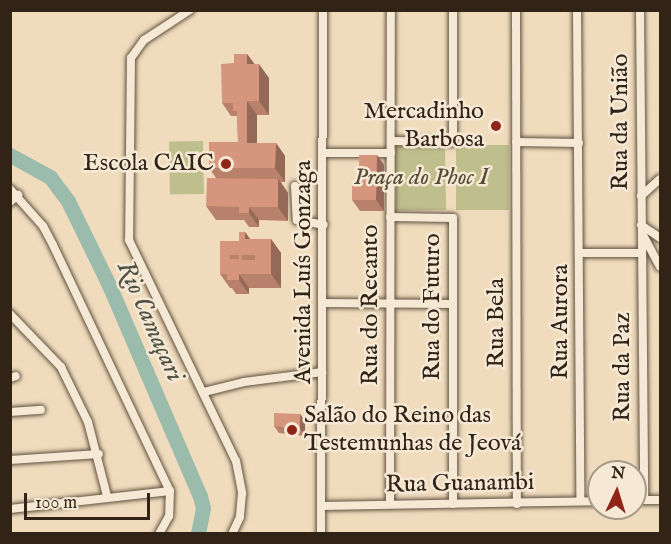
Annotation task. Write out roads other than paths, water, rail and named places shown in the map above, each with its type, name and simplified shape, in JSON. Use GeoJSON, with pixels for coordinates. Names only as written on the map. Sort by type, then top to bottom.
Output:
{"type":"FeatureCollection","features":[{"type":"Feature","properties":{"kind":"street"},"geometry":{"type":"LineString","coordinates":[[190,10],[144,40],[131,58],[129,240],[204,392],[241,478],[242,506],[232,534]]}},
{"type":"Feature","properties":{"kind":"street","name":"Avenida Luís Gonzaga"},"geometry":{"type":"LineString","coordinates":[[321,534],[324,225],[323,10]]}},
{"type":"Feature","properties":{"kind":"street","name":"Rua do Recanto"},"geometry":{"type":"LineString","coordinates":[[390,504],[391,10]]}},
{"type":"Feature","properties":{"kind":"street"},"geometry":{"type":"LineString","coordinates":[[391,141],[453,142],[453,10]]}},
{"type":"Feature","properties":{"kind":"street","name":"Rua Bela"},"geometry":{"type":"LineString","coordinates":[[516,10],[517,504]]}},
{"type":"Feature","properties":{"kind":"street","name":"Rua Aurora"},"geometry":{"type":"LineString","coordinates":[[577,10],[580,501]]}},
{"type":"Feature","properties":{"kind":"street","name":"Rua da União"},"geometry":{"type":"LineString","coordinates":[[640,10],[641,229]]}},
{"type":"Feature","properties":{"kind":"street"},"geometry":{"type":"LineString","coordinates":[[516,142],[579,143]]}},
{"type":"Feature","properties":{"kind":"street"},"geometry":{"type":"LineString","coordinates":[[324,153],[391,153]]}},
{"type":"Feature","properties":{"kind":"street"},"geometry":{"type":"LineString","coordinates":[[641,196],[660,179]]}},
{"type":"Feature","properties":{"kind":"street"},"geometry":{"type":"LineString","coordinates":[[295,186],[297,220],[324,225]]}},
{"type":"Feature","properties":{"kind":"street"},"geometry":{"type":"LineString","coordinates":[[10,202],[14,192]]}},
{"type":"Feature","properties":{"kind":"street"},"geometry":{"type":"LineString","coordinates":[[14,192],[53,245],[170,491],[169,516],[159,534]]}},
{"type":"Feature","properties":{"kind":"street","name":"Rua do Futuro"},"geometry":{"type":"LineString","coordinates":[[390,217],[453,218],[453,504]]}},
{"type":"Feature","properties":{"kind":"street"},"geometry":{"type":"LineString","coordinates":[[641,229],[660,238]]}},
{"type":"Feature","properties":{"kind":"street"},"geometry":{"type":"LineString","coordinates":[[641,229],[660,267]]}},
{"type":"Feature","properties":{"kind":"street","name":"Rua da Paz"},"geometry":{"type":"LineString","coordinates":[[639,460],[641,229]]}},
{"type":"Feature","properties":{"kind":"street"},"geometry":{"type":"LineString","coordinates":[[580,253],[642,253]]}},
{"type":"Feature","properties":{"kind":"street"},"geometry":{"type":"LineString","coordinates":[[323,303],[453,304]]}},
{"type":"Feature","properties":{"kind":"street"},"geometry":{"type":"LineString","coordinates":[[10,314],[61,367],[99,454],[107,496]]}},
{"type":"Feature","properties":{"kind":"street"},"geometry":{"type":"LineString","coordinates":[[204,392],[244,382],[322,372]]}},
{"type":"Feature","properties":{"kind":"street"},"geometry":{"type":"LineString","coordinates":[[10,412],[41,410]]}},
{"type":"Feature","properties":{"kind":"street"},"geometry":{"type":"LineString","coordinates":[[10,459],[99,454]]}},
{"type":"Feature","properties":{"kind":"street"},"geometry":{"type":"LineString","coordinates":[[10,509],[107,496],[170,491]]}},
{"type":"Feature","properties":{"kind":"street","name":"Rua Guanambi"},"geometry":{"type":"LineString","coordinates":[[321,506],[587,501]]}},
{"type":"Feature","properties":{"kind":"waterway","name":"Rio Camaçari"},"geometry":{"type":"LineString","coordinates":[[10,155],[50,177],[68,201],[109,285],[200,496],[203,508],[198,534]]}},
{"type":"Feature","properties":{"kind":"place","name":"Mercadinho Barbosa"},"geometry":{"type":"Point","coordinates":[496,126]}},
{"type":"Feature","properties":{"kind":"place","name":"Escola CAIC"},"geometry":{"type":"Point","coordinates":[226,164]}},
{"type":"Feature","properties":{"kind":"place","name":"Salão do Reino das Testemunhas de Jeová"},"geometry":{"type":"Point","coordinates":[292,430]}},
{"type":"Feature","properties":{"kind":"park label","name":"Praça do Phoc I"},"geometry":{"type":"Point","coordinates":[421,178]}}]}
